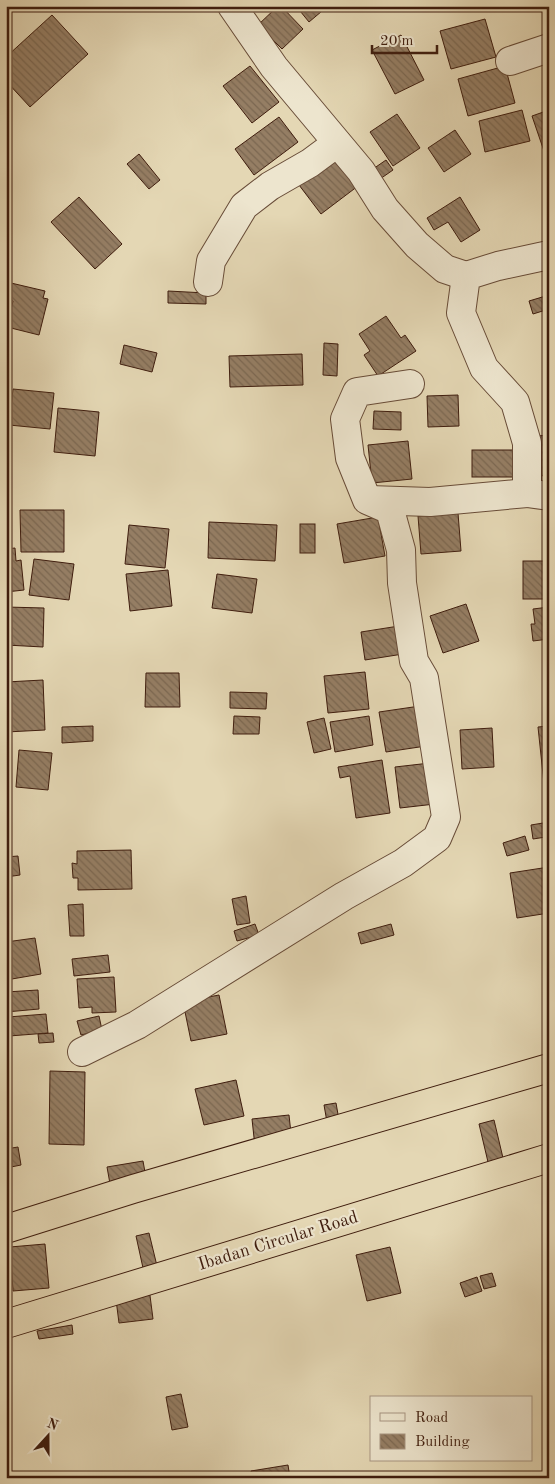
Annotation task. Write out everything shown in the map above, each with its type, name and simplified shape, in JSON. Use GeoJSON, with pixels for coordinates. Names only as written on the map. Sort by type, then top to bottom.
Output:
{"type":"FeatureCollection","features":[{"type":"Feature","properties":{"kind":"highway"},"geometry":{"type":"LineString","coordinates":[[6,1229],[133,1189],[549,1068]]}},
{"type":"Feature","properties":{"kind":"highway","name":"Ibadan Circular Road"},"geometry":{"type":"LineString","coordinates":[[6,1324],[549,1158]]}},
{"type":"Feature","properties":{"kind":"street"},"geometry":{"type":"LineString","coordinates":[[232,6],[274,67],[361,171],[385,209],[417,245],[445,268],[466,276],[498,266],[549,255]]}},
{"type":"Feature","properties":{"kind":"street"},"geometry":{"type":"LineString","coordinates":[[510,61],[549,48]]}},
{"type":"Feature","properties":{"kind":"street"},"geometry":{"type":"LineString","coordinates":[[208,282],[211,261],[244,206],[270,186],[310,163],[337,143]]}},
{"type":"Feature","properties":{"kind":"street"},"geometry":{"type":"LineString","coordinates":[[367,500],[430,502],[538,495],[527,443],[515,402],[484,368],[461,313],[466,276]]}},
{"type":"Feature","properties":{"kind":"street"},"geometry":{"type":"LineString","coordinates":[[82,1052],[137,1024],[344,896],[403,863],[437,838],[446,817],[424,678],[414,661],[402,583],[401,550],[390,510],[367,500],[350,458],[345,419],[357,392],[410,384]]}},
{"type":"Feature","properties":{"kind":"building"},"geometry":{"type":"Polygon","coordinates":[[[278,6],[281,6],[303,29],[282,49],[258,25],[278,6]]]}},
{"type":"Feature","properties":{"kind":"building"},"geometry":{"type":"Polygon","coordinates":[[[296,6],[328,6],[309,22],[296,6]]]}},
{"type":"Feature","properties":{"kind":"building"},"geometry":{"type":"Polygon","coordinates":[[[52,15],[88,54],[30,107],[6,81],[6,57],[52,15]]]}},
{"type":"Feature","properties":{"kind":"building"},"geometry":{"type":"Polygon","coordinates":[[[485,19],[496,57],[451,69],[440,31],[485,19]]]}},
{"type":"Feature","properties":{"kind":"building"},"geometry":{"type":"Polygon","coordinates":[[[401,35],[424,80],[395,94],[372,50],[401,35]]]}},
{"type":"Feature","properties":{"kind":"building"},"geometry":{"type":"Polygon","coordinates":[[[250,66],[279,102],[252,123],[223,86],[250,66]]]}},
{"type":"Feature","properties":{"kind":"building"},"geometry":{"type":"Polygon","coordinates":[[[505,66],[515,103],[468,116],[458,79],[505,66]]]}},
{"type":"Feature","properties":{"kind":"building"},"geometry":{"type":"Polygon","coordinates":[[[522,110],[530,141],[485,152],[479,121],[522,110]]]}},
{"type":"Feature","properties":{"kind":"building"},"geometry":{"type":"Polygon","coordinates":[[[549,110],[549,159],[547,160],[532,116],[549,110]]]}},
{"type":"Feature","properties":{"kind":"building"},"geometry":{"type":"Polygon","coordinates":[[[397,114],[420,148],[393,166],[370,132],[397,114]]]}},
{"type":"Feature","properties":{"kind":"building"},"geometry":{"type":"Polygon","coordinates":[[[279,117],[298,142],[254,175],[235,149],[279,117]]]}},
{"type":"Feature","properties":{"kind":"building"},"geometry":{"type":"Polygon","coordinates":[[[455,130],[471,154],[444,172],[428,148],[455,130]]]}},
{"type":"Feature","properties":{"kind":"building"},"geometry":{"type":"Polygon","coordinates":[[[139,154],[160,180],[149,189],[127,164],[139,154]]]}},
{"type":"Feature","properties":{"kind":"building"},"geometry":{"type":"Polygon","coordinates":[[[337,157],[358,186],[321,214],[299,185],[337,157]]]}},
{"type":"Feature","properties":{"kind":"building"},"geometry":{"type":"Polygon","coordinates":[[[386,160],[393,170],[380,179],[373,169],[386,160]]]}},
{"type":"Feature","properties":{"kind":"building"},"geometry":{"type":"Polygon","coordinates":[[[79,197],[122,244],[95,269],[51,222],[79,197]]]}},
{"type":"Feature","properties":{"kind":"building"},"geometry":{"type":"Polygon","coordinates":[[[460,197],[480,230],[461,242],[448,222],[434,230],[427,218],[460,197]]]}},
{"type":"Feature","properties":{"kind":"building"},"geometry":{"type":"Polygon","coordinates":[[[11,283],[45,291],[43,298],[48,299],[39,335],[7,327],[13,301],[7,299],[11,283]]]}},
{"type":"Feature","properties":{"kind":"building"},"geometry":{"type":"Polygon","coordinates":[[[168,291],[206,293],[206,304],[168,303],[168,291]]]}},
{"type":"Feature","properties":{"kind":"building"},"geometry":{"type":"Polygon","coordinates":[[[549,295],[549,309],[533,314],[529,301],[549,295]]]}},
{"type":"Feature","properties":{"kind":"building"},"geometry":{"type":"Polygon","coordinates":[[[386,316],[401,338],[405,335],[416,351],[378,376],[364,355],[370,351],[359,334],[386,316]]]}},
{"type":"Feature","properties":{"kind":"building"},"geometry":{"type":"Polygon","coordinates":[[[324,343],[338,344],[337,376],[323,375],[324,343]]]}},
{"type":"Feature","properties":{"kind":"building"},"geometry":{"type":"Polygon","coordinates":[[[124,345],[157,353],[152,372],[120,364],[124,345]]]}},
{"type":"Feature","properties":{"kind":"building"},"geometry":{"type":"Polygon","coordinates":[[[302,354],[303,385],[230,387],[229,356],[302,354]]]}},
{"type":"Feature","properties":{"kind":"building"},"geometry":{"type":"Polygon","coordinates":[[[13,389],[54,393],[50,429],[9,425],[13,389]]]}},
{"type":"Feature","properties":{"kind":"building"},"geometry":{"type":"Polygon","coordinates":[[[458,395],[459,426],[428,427],[427,396],[458,395]]]}},
{"type":"Feature","properties":{"kind":"building"},"geometry":{"type":"Polygon","coordinates":[[[58,408],[99,412],[95,456],[54,452],[58,408]]]}},
{"type":"Feature","properties":{"kind":"building"},"geometry":{"type":"Polygon","coordinates":[[[374,411],[401,412],[401,430],[373,429],[374,411]]]}},
{"type":"Feature","properties":{"kind":"building"},"geometry":{"type":"Polygon","coordinates":[[[549,435],[549,475],[540,476],[537,436],[549,435]]]}},
{"type":"Feature","properties":{"kind":"building"},"geometry":{"type":"Polygon","coordinates":[[[408,441],[412,479],[372,483],[368,445],[408,441]]]}},
{"type":"Feature","properties":{"kind":"building"},"geometry":{"type":"Polygon","coordinates":[[[472,450],[519,450],[519,477],[472,477],[472,450]]]}},
{"type":"Feature","properties":{"kind":"building"},"geometry":{"type":"Polygon","coordinates":[[[20,510],[64,510],[64,552],[21,552],[20,510]]]}},
{"type":"Feature","properties":{"kind":"building"},"geometry":{"type":"Polygon","coordinates":[[[458,513],[461,551],[421,554],[418,516],[458,513]]]}},
{"type":"Feature","properties":{"kind":"building"},"geometry":{"type":"Polygon","coordinates":[[[378,517],[385,556],[344,563],[337,524],[378,517]]]}},
{"type":"Feature","properties":{"kind":"building"},"geometry":{"type":"Polygon","coordinates":[[[209,522],[277,525],[275,561],[208,558],[209,522]]]}},
{"type":"Feature","properties":{"kind":"building"},"geometry":{"type":"Polygon","coordinates":[[[300,524],[315,524],[315,553],[300,553],[300,524]]]}},
{"type":"Feature","properties":{"kind":"building"},"geometry":{"type":"Polygon","coordinates":[[[129,525],[169,529],[165,568],[125,564],[129,525]]]}},
{"type":"Feature","properties":{"kind":"building"},"geometry":{"type":"Polygon","coordinates":[[[15,548],[16,561],[21,560],[24,590],[6,592],[6,549],[15,548]]]}},
{"type":"Feature","properties":{"kind":"building"},"geometry":{"type":"Polygon","coordinates":[[[34,559],[74,564],[69,600],[29,595],[34,559]]]}},
{"type":"Feature","properties":{"kind":"building"},"geometry":{"type":"Polygon","coordinates":[[[523,561],[549,561],[549,599],[523,599],[523,561]]]}},
{"type":"Feature","properties":{"kind":"building"},"geometry":{"type":"Polygon","coordinates":[[[168,570],[172,606],[130,611],[126,574],[168,570]]]}},
{"type":"Feature","properties":{"kind":"building"},"geometry":{"type":"Polygon","coordinates":[[[217,574],[257,579],[252,613],[212,608],[217,574]]]}},
{"type":"Feature","properties":{"kind":"building"},"geometry":{"type":"Polygon","coordinates":[[[466,604],[479,641],[443,653],[430,616],[466,604]]]}},
{"type":"Feature","properties":{"kind":"building"},"geometry":{"type":"Polygon","coordinates":[[[6,607],[44,608],[43,647],[6,645],[6,607]]]}},
{"type":"Feature","properties":{"kind":"building"},"geometry":{"type":"Polygon","coordinates":[[[549,607],[549,639],[533,641],[531,624],[535,624],[533,609],[549,607]]]}},
{"type":"Feature","properties":{"kind":"building"},"geometry":{"type":"Polygon","coordinates":[[[399,626],[403,654],[365,660],[361,632],[399,626]]]}},
{"type":"Feature","properties":{"kind":"building"},"geometry":{"type":"Polygon","coordinates":[[[365,672],[369,709],[328,713],[324,676],[365,672]]]}},
{"type":"Feature","properties":{"kind":"building"},"geometry":{"type":"Polygon","coordinates":[[[146,673],[179,673],[180,707],[145,707],[146,673]]]}},
{"type":"Feature","properties":{"kind":"building"},"geometry":{"type":"Polygon","coordinates":[[[43,680],[45,730],[6,732],[6,682],[43,680]]]}},
{"type":"Feature","properties":{"kind":"building"},"geometry":{"type":"Polygon","coordinates":[[[230,692],[267,693],[266,709],[230,708],[230,692]]]}},
{"type":"Feature","properties":{"kind":"building"},"geometry":{"type":"Polygon","coordinates":[[[420,706],[426,746],[386,752],[379,712],[420,706]]]}},
{"type":"Feature","properties":{"kind":"building"},"geometry":{"type":"Polygon","coordinates":[[[234,716],[260,717],[259,734],[233,734],[234,716]]]}},
{"type":"Feature","properties":{"kind":"building"},"geometry":{"type":"Polygon","coordinates":[[[369,716],[373,745],[335,752],[330,722],[369,716]]]}},
{"type":"Feature","properties":{"kind":"building"},"geometry":{"type":"Polygon","coordinates":[[[324,718],[331,749],[314,753],[307,722],[324,718]]]}},
{"type":"Feature","properties":{"kind":"building"},"geometry":{"type":"Polygon","coordinates":[[[93,726],[93,741],[62,743],[62,727],[93,726]]]}},
{"type":"Feature","properties":{"kind":"building"},"geometry":{"type":"Polygon","coordinates":[[[549,726],[549,784],[544,784],[538,727],[549,726]]]}},
{"type":"Feature","properties":{"kind":"building"},"geometry":{"type":"Polygon","coordinates":[[[492,728],[494,767],[462,769],[460,730],[492,728]]]}},
{"type":"Feature","properties":{"kind":"building"},"geometry":{"type":"Polygon","coordinates":[[[19,750],[52,753],[48,790],[16,787],[19,750]]]}},
{"type":"Feature","properties":{"kind":"building"},"geometry":{"type":"Polygon","coordinates":[[[382,760],[390,813],[356,818],[350,776],[340,778],[338,767],[382,760]]]}},
{"type":"Feature","properties":{"kind":"building"},"geometry":{"type":"Polygon","coordinates":[[[430,763],[435,804],[400,808],[395,767],[430,763]]]}},
{"type":"Feature","properties":{"kind":"building"},"geometry":{"type":"Polygon","coordinates":[[[543,823],[546,837],[533,839],[531,825],[543,823]]]}},
{"type":"Feature","properties":{"kind":"building"},"geometry":{"type":"Polygon","coordinates":[[[525,836],[529,850],[507,856],[503,843],[525,836]]]}},
{"type":"Feature","properties":{"kind":"building"},"geometry":{"type":"Polygon","coordinates":[[[131,850],[132,889],[78,890],[78,878],[73,878],[72,863],[77,864],[77,851],[131,850]]]}},
{"type":"Feature","properties":{"kind":"building"},"geometry":{"type":"Polygon","coordinates":[[[18,856],[20,875],[6,877],[6,857],[18,856]]]}},
{"type":"Feature","properties":{"kind":"building"},"geometry":{"type":"Polygon","coordinates":[[[549,867],[549,913],[517,918],[510,873],[549,867]]]}},
{"type":"Feature","properties":{"kind":"building"},"geometry":{"type":"Polygon","coordinates":[[[246,896],[250,923],[237,925],[232,899],[246,896]]]}},
{"type":"Feature","properties":{"kind":"building"},"geometry":{"type":"Polygon","coordinates":[[[83,904],[84,936],[70,936],[68,905],[83,904]]]}},
{"type":"Feature","properties":{"kind":"building"},"geometry":{"type":"Polygon","coordinates":[[[255,924],[259,935],[237,941],[234,931],[255,924]]]}},
{"type":"Feature","properties":{"kind":"building"},"geometry":{"type":"Polygon","coordinates":[[[391,924],[394,935],[361,944],[358,933],[391,924]]]}},
{"type":"Feature","properties":{"kind":"building"},"geometry":{"type":"Polygon","coordinates":[[[35,938],[41,974],[6,980],[6,942],[35,938]]]}},
{"type":"Feature","properties":{"kind":"building"},"geometry":{"type":"Polygon","coordinates":[[[108,955],[110,972],[74,976],[72,959],[108,955]]]}},
{"type":"Feature","properties":{"kind":"building"},"geometry":{"type":"Polygon","coordinates":[[[114,977],[116,1012],[92,1013],[92,1007],[79,1008],[77,979],[114,977]]]}},
{"type":"Feature","properties":{"kind":"building"},"geometry":{"type":"Polygon","coordinates":[[[38,990],[39,1009],[6,1012],[6,992],[38,990]]]}},
{"type":"Feature","properties":{"kind":"building"},"geometry":{"type":"Polygon","coordinates":[[[219,995],[227,1034],[191,1041],[183,1002],[219,995]]]}},
{"type":"Feature","properties":{"kind":"building"},"geometry":{"type":"Polygon","coordinates":[[[46,1014],[48,1033],[9,1036],[8,1017],[46,1014]]]}},
{"type":"Feature","properties":{"kind":"building"},"geometry":{"type":"Polygon","coordinates":[[[99,1016],[102,1030],[81,1035],[77,1021],[99,1016]]]}},
{"type":"Feature","properties":{"kind":"building"},"geometry":{"type":"Polygon","coordinates":[[[53,1033],[54,1042],[39,1043],[38,1034],[53,1033]]]}},
{"type":"Feature","properties":{"kind":"building"},"geometry":{"type":"Polygon","coordinates":[[[50,1071],[85,1072],[84,1145],[49,1144],[50,1071]]]}},
{"type":"Feature","properties":{"kind":"building"},"geometry":{"type":"Polygon","coordinates":[[[236,1080],[244,1116],[204,1125],[195,1089],[236,1080]]]}},
{"type":"Feature","properties":{"kind":"building"},"geometry":{"type":"Polygon","coordinates":[[[336,1103],[339,1120],[327,1122],[324,1105],[336,1103]]]}},
{"type":"Feature","properties":{"kind":"building"},"geometry":{"type":"Polygon","coordinates":[[[289,1115],[293,1152],[256,1156],[252,1119],[289,1115]]]}},
{"type":"Feature","properties":{"kind":"building"},"geometry":{"type":"Polygon","coordinates":[[[494,1120],[503,1158],[488,1162],[479,1124],[494,1120]]]}},
{"type":"Feature","properties":{"kind":"building"},"geometry":{"type":"Polygon","coordinates":[[[18,1147],[21,1165],[6,1168],[6,1149],[18,1147]]]}},
{"type":"Feature","properties":{"kind":"building"},"geometry":{"type":"Polygon","coordinates":[[[143,1161],[148,1189],[112,1195],[107,1167],[143,1161]]]}},
{"type":"Feature","properties":{"kind":"building"},"geometry":{"type":"Polygon","coordinates":[[[149,1233],[157,1266],[143,1268],[136,1236],[149,1233]]]}},
{"type":"Feature","properties":{"kind":"building"},"geometry":{"type":"Polygon","coordinates":[[[45,1244],[49,1288],[13,1291],[10,1247],[45,1244]]]}},
{"type":"Feature","properties":{"kind":"building"},"geometry":{"type":"Polygon","coordinates":[[[390,1247],[401,1293],[367,1301],[356,1255],[390,1247]]]}},
{"type":"Feature","properties":{"kind":"building"},"geometry":{"type":"Polygon","coordinates":[[[492,1273],[496,1286],[484,1289],[480,1276],[492,1273]]]}},
{"type":"Feature","properties":{"kind":"building"},"geometry":{"type":"Polygon","coordinates":[[[477,1277],[482,1291],[465,1297],[460,1283],[477,1277]]]}},
{"type":"Feature","properties":{"kind":"building"},"geometry":{"type":"Polygon","coordinates":[[[148,1280],[153,1319],[119,1323],[114,1284],[148,1280]]]}},
{"type":"Feature","properties":{"kind":"building"},"geometry":{"type":"Polygon","coordinates":[[[72,1325],[73,1334],[39,1339],[37,1331],[72,1325]]]}},
{"type":"Feature","properties":{"kind":"building"},"geometry":{"type":"Polygon","coordinates":[[[181,1394],[188,1427],[172,1430],[166,1397],[181,1394]]]}},
{"type":"Feature","properties":{"kind":"building"},"geometry":{"type":"Polygon","coordinates":[[[288,1465],[290,1478],[252,1478],[251,1471],[288,1465]]]}}]}
